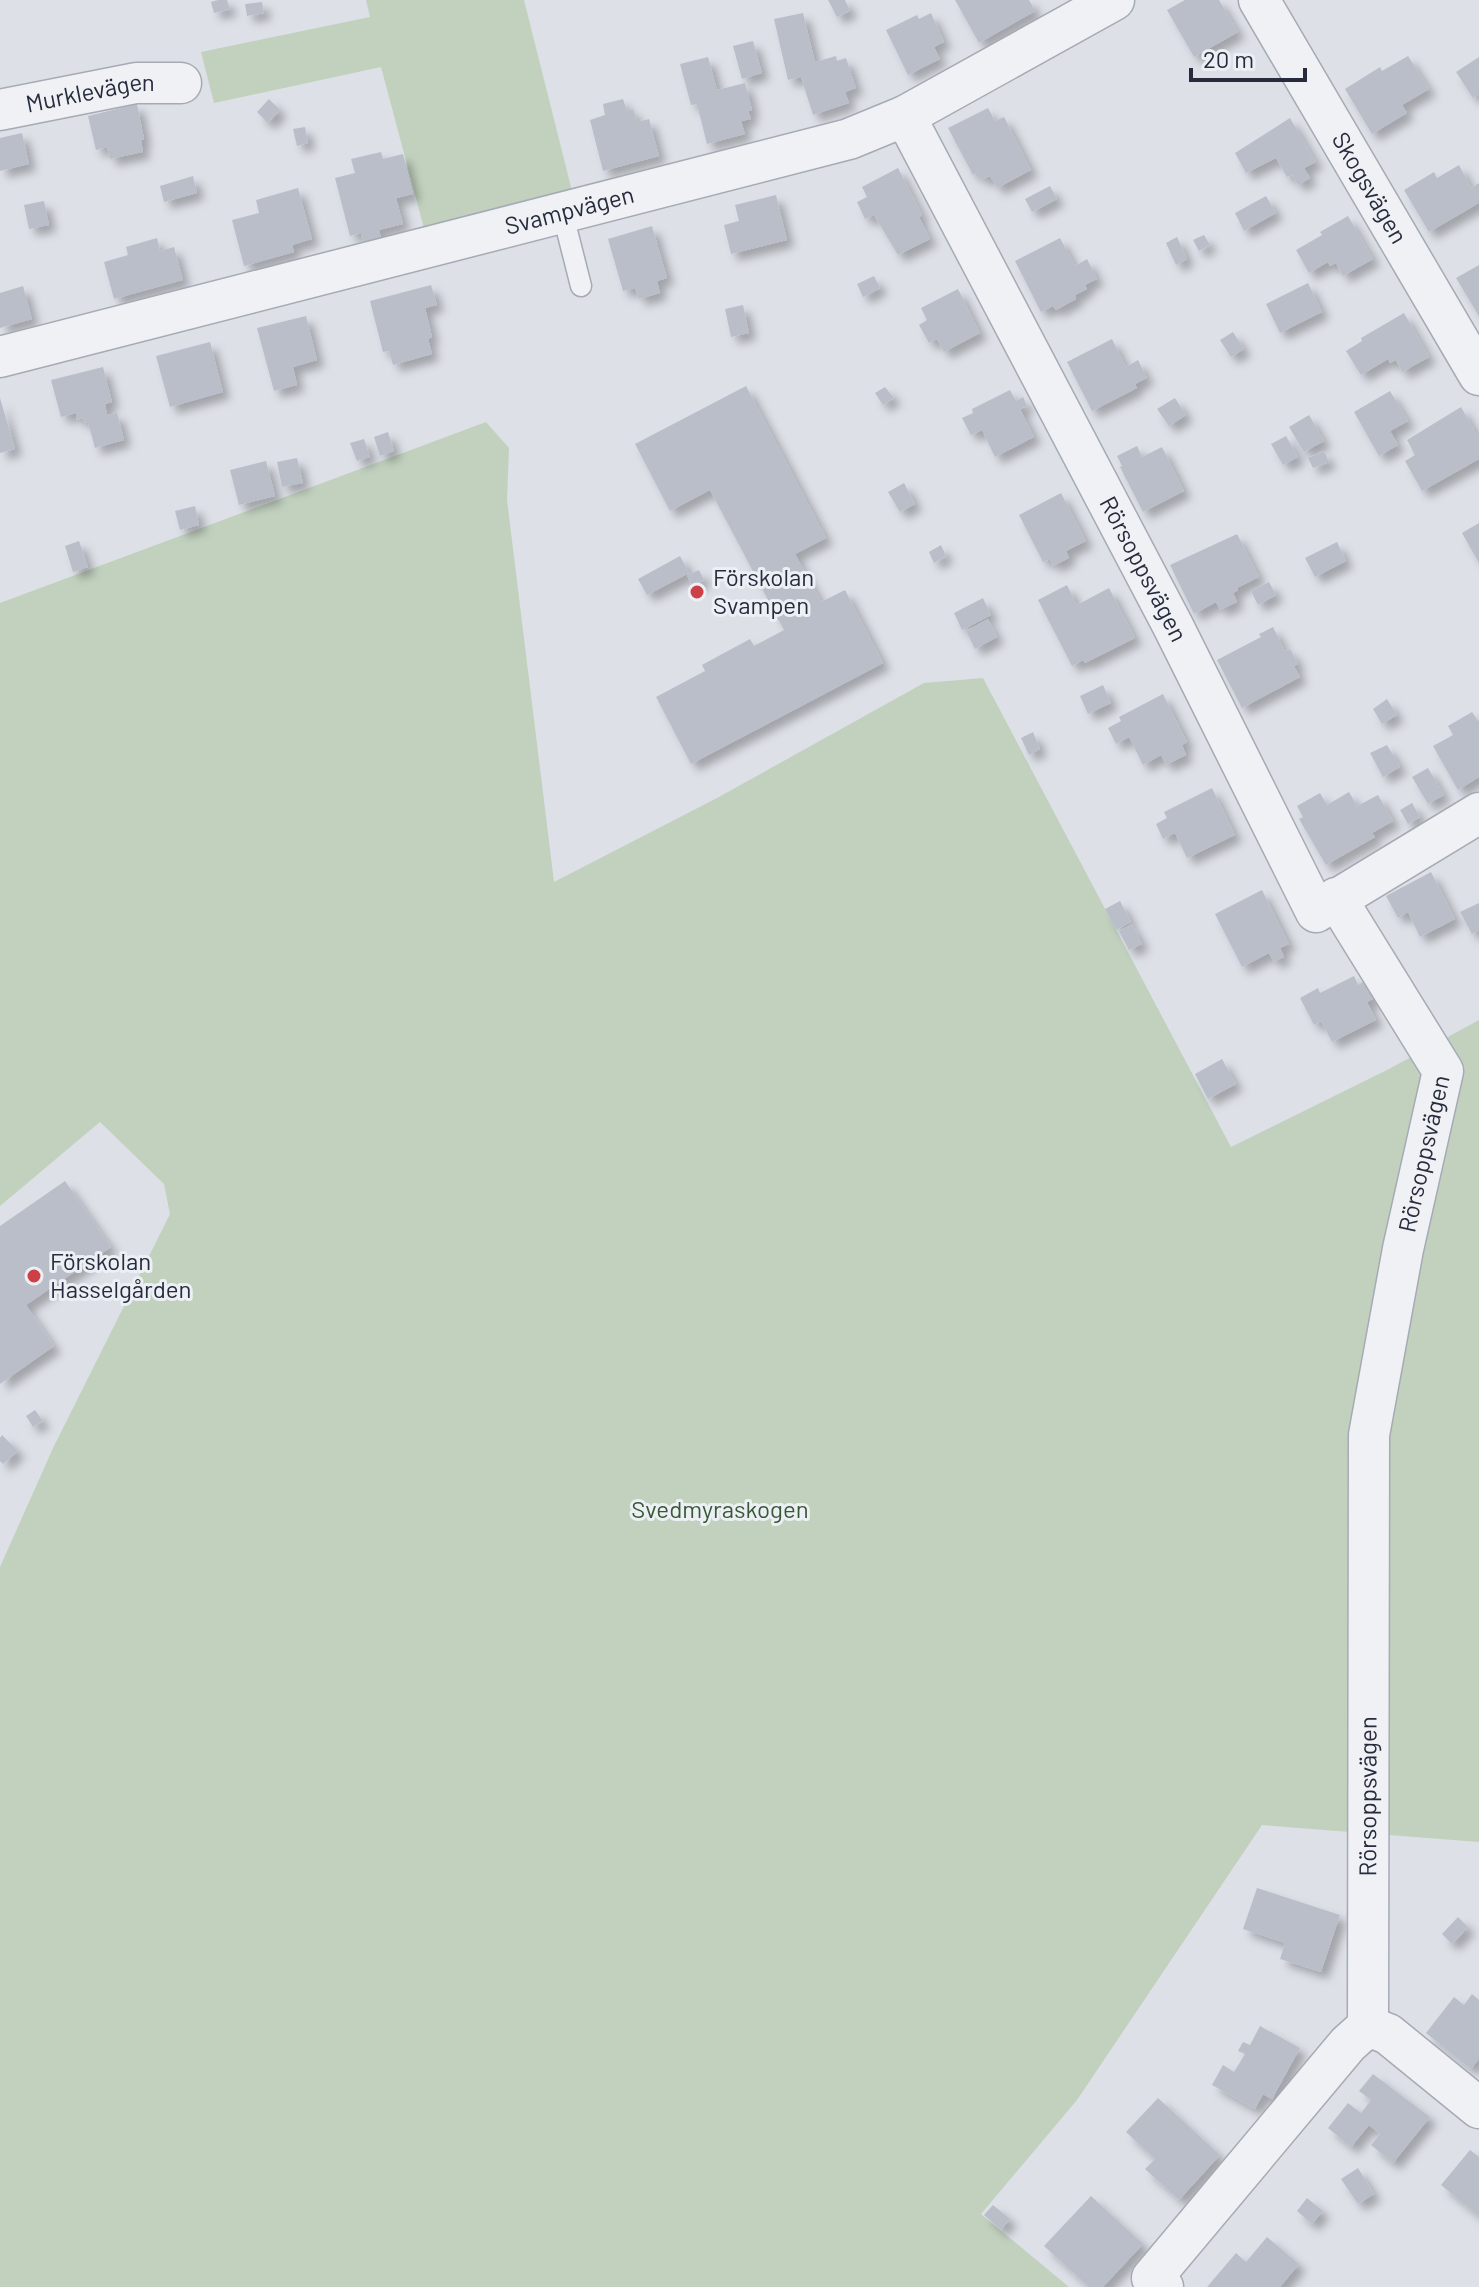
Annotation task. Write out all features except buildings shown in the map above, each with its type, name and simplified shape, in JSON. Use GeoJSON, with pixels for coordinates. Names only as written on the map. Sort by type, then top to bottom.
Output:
{"type":"FeatureCollection","features":[{"type":"Feature","properties":{"kind":"street","name":"Svampvägen"},"geometry":{"type":"LineString","coordinates":[[0,357],[849,139],[905,116],[1114,0]]}},
{"type":"Feature","properties":{"kind":"street","name":"Skogsvägen"},"geometry":{"type":"LineString","coordinates":[[1259,0],[1479,375]]}},
{"type":"Feature","properties":{"kind":"street","name":"Murklevägen"},"geometry":{"type":"LineString","coordinates":[[0,110],[136,83],[181,83]]}},
{"type":"Feature","properties":{"kind":"street","name":"Rörsoppsvägen"},"geometry":{"type":"LineString","coordinates":[[905,116],[1173,626],[1316,912],[1336,898],[1443,1071],[1403,1249],[1369,1435],[1368,2026]]}},
{"type":"Feature","properties":{"kind":"street"},"geometry":{"type":"LineString","coordinates":[[1336,898],[1479,813]]}},
{"type":"Feature","properties":{"kind":"street"},"geometry":{"type":"LineString","coordinates":[[1163,2287],[1152,2278],[1348,2044],[1368,2026],[1388,2034],[1479,2108]]}},
{"type":"Feature","properties":{"kind":"lane"},"geometry":{"type":"LineString","coordinates":[[562,211],[581,286]]}},
{"type":"Feature","properties":{"kind":"green space"},"geometry":{"type":"Polygon","coordinates":[[[366,0],[524,0],[574,199],[425,232],[381,67],[214,103],[201,52],[370,17],[366,0]]]}},
{"type":"Feature","properties":{"kind":"green space","name":"Svedmyraskogen"},"geometry":{"type":"Polygon","coordinates":[[[486,422],[509,448],[507,500],[554,882],[717,798],[924,683],[983,678],[1231,1147],[1389,1069],[1479,1020],[1479,1842],[1262,1825],[1077,2100],[981,2214],[1069,2287],[0,2287],[0,1567],[54,1446],[170,1214],[164,1184],[100,1122],[0,1206],[0,603],[486,422]]]}},
{"type":"Feature","properties":{"kind":"place","name":"Förskolan Svampen"},"geometry":{"type":"Point","coordinates":[697,592]}},
{"type":"Feature","properties":{"kind":"place","name":"Förskolan Hasselgården"},"geometry":{"type":"Point","coordinates":[34,1276]}}]}
